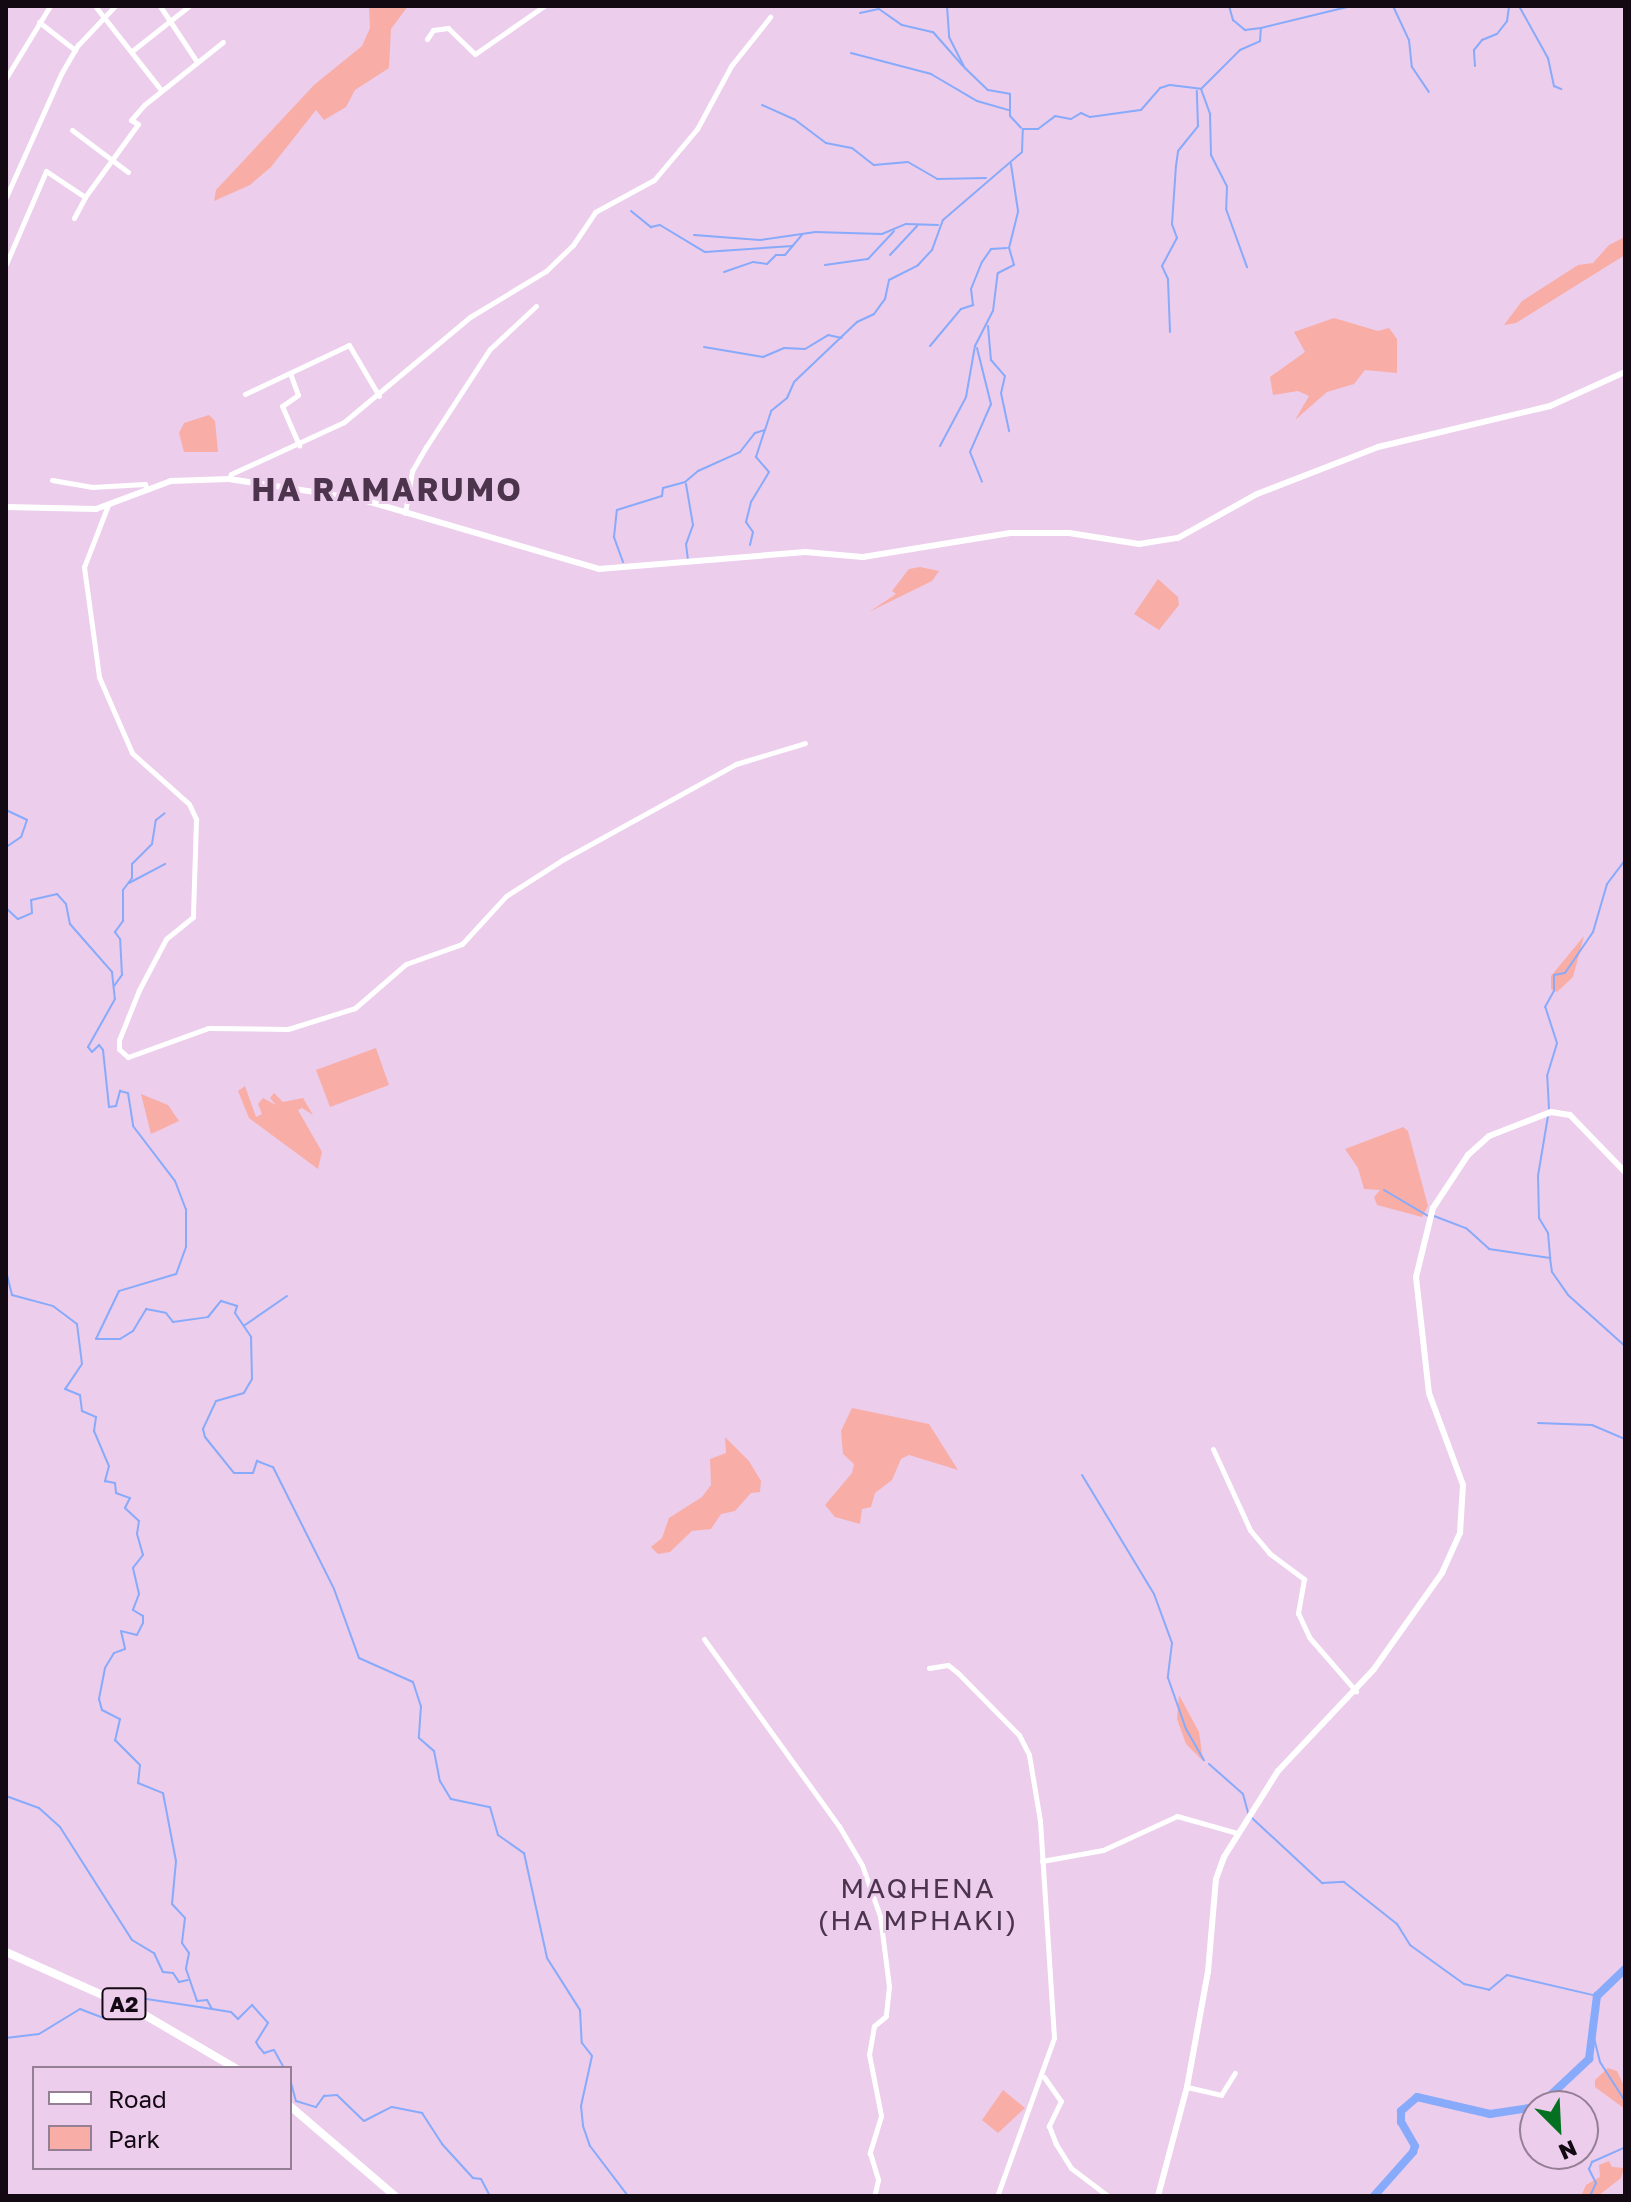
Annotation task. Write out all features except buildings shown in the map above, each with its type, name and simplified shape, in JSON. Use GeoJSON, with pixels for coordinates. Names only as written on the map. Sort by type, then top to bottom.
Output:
{"type":"FeatureCollection","features":[{"type":"Feature","properties":{"kind":"main road","name":"A2"},"geometry":{"type":"LineString","coordinates":[[6,1952],[138,2011],[232,2066]]}},
{"type":"Feature","properties":{"kind":"main road"},"geometry":{"type":"LineString","coordinates":[[292,2108],[395,2196]]}},
{"type":"Feature","properties":{"kind":"street"},"geometry":{"type":"LineString","coordinates":[[6,78],[50,6]]}},
{"type":"Feature","properties":{"kind":"street"},"geometry":{"type":"LineString","coordinates":[[95,6],[161,90]]}},
{"type":"Feature","properties":{"kind":"street"},"geometry":{"type":"LineString","coordinates":[[6,197],[20,158],[75,50],[115,6]]}},
{"type":"Feature","properties":{"kind":"street"},"geometry":{"type":"LineString","coordinates":[[160,6],[197,62]]}},
{"type":"Feature","properties":{"kind":"street"},"geometry":{"type":"LineString","coordinates":[[132,51],[189,6]]}},
{"type":"Feature","properties":{"kind":"street"},"geometry":{"type":"LineString","coordinates":[[427,39],[433,30],[448,28],[475,54],[544,6]]}},
{"type":"Feature","properties":{"kind":"street"},"geometry":{"type":"LineString","coordinates":[[229,479],[231,474],[299,445],[379,396],[470,317],[546,271],[573,245],[595,212],[654,180],[697,129],[735,60],[770,17]]}},
{"type":"Feature","properties":{"kind":"street"},"geometry":{"type":"LineString","coordinates":[[39,22],[75,50]]}},
{"type":"Feature","properties":{"kind":"street"},"geometry":{"type":"LineString","coordinates":[[74,218],[109,158],[138,124],[131,120],[161,90],[223,42]]}},
{"type":"Feature","properties":{"kind":"street"},"geometry":{"type":"LineString","coordinates":[[72,130],[128,172]]}},
{"type":"Feature","properties":{"kind":"street"},"geometry":{"type":"LineString","coordinates":[[6,264],[46,171],[85,197]]}},
{"type":"Feature","properties":{"kind":"street"},"geometry":{"type":"LineString","coordinates":[[405,513],[412,471],[426,447],[490,349],[536,306]]}},
{"type":"Feature","properties":{"kind":"street"},"geometry":{"type":"LineString","coordinates":[[245,394],[349,345],[379,396]]}},
{"type":"Feature","properties":{"kind":"street"},"geometry":{"type":"LineString","coordinates":[[6,507],[56,512],[108,505],[171,481],[229,479],[322,490],[599,569],[805,552],[863,557],[1010,533],[1069,533],[1139,544],[1178,538],[1257,494],[1378,447],[1550,406],[1625,372]]}},
{"type":"Feature","properties":{"kind":"street"},"geometry":{"type":"LineString","coordinates":[[290,373],[298,395],[282,406],[299,445]]}},
{"type":"Feature","properties":{"kind":"street"},"geometry":{"type":"LineString","coordinates":[[52,480],[92,487],[145,484],[147,490]]}},
{"type":"Feature","properties":{"kind":"street"},"geometry":{"type":"LineString","coordinates":[[108,505],[84,567],[99,677],[132,753],[189,804],[196,819],[193,917],[166,939],[139,990],[119,1040],[119,1049],[128,1057],[208,1028],[288,1029],[355,1008],[406,964],[462,944],[506,896],[539,874],[736,764],[805,743]]}},
{"type":"Feature","properties":{"kind":"street"},"geometry":{"type":"LineString","coordinates":[[1158,2196],[1187,2087],[1208,1972],[1216,1879],[1237,1833],[1278,1771],[1356,1692],[1442,1573],[1464,1510],[1458,1468],[1429,1393],[1416,1277],[1433,1208],[1487,1137],[1551,1112],[1570,1115],[1625,1172]]}},
{"type":"Feature","properties":{"kind":"street"},"geometry":{"type":"LineString","coordinates":[[1213,1449],[1250,1530],[1269,1553],[1304,1579],[1298,1613],[1309,1637],[1356,1692]]}},
{"type":"Feature","properties":{"kind":"street"},"geometry":{"type":"LineString","coordinates":[[704,1639],[839,1826],[862,1865],[880,1916],[889,1986],[886,2016],[874,2026],[869,2054],[881,2116],[870,2153],[878,2180],[875,2193]]}},
{"type":"Feature","properties":{"kind":"street"},"geometry":{"type":"LineString","coordinates":[[929,1668],[948,1665],[1019,1735],[1033,1775],[1055,2023],[1044,2077],[997,2196]]}},
{"type":"Feature","properties":{"kind":"street"},"geometry":{"type":"LineString","coordinates":[[1042,1861],[1103,1850],[1177,1816],[1237,1833]]}},
{"type":"Feature","properties":{"kind":"street"},"geometry":{"type":"LineString","coordinates":[[1187,2087],[1223,2095],[1235,2073]]}},
{"type":"Feature","properties":{"kind":"street"},"geometry":{"type":"LineString","coordinates":[[1044,2077],[1061,2101],[1049,2126],[1056,2144],[1071,2168],[1108,2196]]}},
{"type":"Feature","properties":{"kind":"green space"},"geometry":{"type":"Polygon","coordinates":[[[369,6],[408,6],[391,29],[389,68],[355,90],[346,107],[324,120],[316,110],[271,167],[250,185],[214,201],[216,190],[314,85],[362,46],[370,28],[369,6]]]}},
{"type":"Feature","properties":{"kind":"green space"},"geometry":{"type":"Polygon","coordinates":[[[1625,237],[1625,255],[1516,323],[1504,325],[1522,301],[1578,265],[1593,263],[1609,245],[1625,237]]]}},
{"type":"Feature","properties":{"kind":"green space"},"geometry":{"type":"Polygon","coordinates":[[[1334,318],[1378,331],[1389,328],[1397,339],[1397,373],[1365,370],[1354,384],[1327,392],[1295,420],[1309,396],[1298,391],[1273,395],[1270,377],[1305,352],[1294,332],[1334,318]]]}},
{"type":"Feature","properties":{"kind":"green space"},"geometry":{"type":"Polygon","coordinates":[[[209,415],[215,421],[218,452],[184,452],[179,433],[184,423],[209,415]]]}},
{"type":"Feature","properties":{"kind":"green space"},"geometry":{"type":"Polygon","coordinates":[[[920,567],[939,571],[932,581],[869,612],[896,594],[892,591],[909,569],[920,567]]]}},
{"type":"Feature","properties":{"kind":"green space"},"geometry":{"type":"Polygon","coordinates":[[[1158,579],[1178,597],[1179,605],[1159,630],[1134,614],[1158,579]]]}},
{"type":"Feature","properties":{"kind":"green space"},"geometry":{"type":"Polygon","coordinates":[[[1584,936],[1573,977],[1557,992],[1551,989],[1551,976],[1584,936]]]}},
{"type":"Feature","properties":{"kind":"green space"},"geometry":{"type":"Polygon","coordinates":[[[376,1048],[389,1085],[330,1107],[316,1070],[376,1048]]]}},
{"type":"Feature","properties":{"kind":"green space"},"geometry":{"type":"Polygon","coordinates":[[[245,1086],[256,1117],[262,1114],[258,1104],[263,1098],[276,1105],[270,1098],[274,1093],[283,1102],[303,1098],[313,1115],[302,1108],[298,1110],[322,1152],[318,1169],[249,1118],[238,1091],[245,1086]]]}},
{"type":"Feature","properties":{"kind":"green space"},"geometry":{"type":"Polygon","coordinates":[[[141,1094],[168,1105],[179,1121],[151,1134],[141,1094]]]}},
{"type":"Feature","properties":{"kind":"green space"},"geometry":{"type":"Polygon","coordinates":[[[1403,1127],[1408,1131],[1428,1206],[1422,1217],[1377,1205],[1374,1197],[1380,1190],[1364,1189],[1358,1168],[1345,1149],[1403,1127]]]}},
{"type":"Feature","properties":{"kind":"green space"},"geometry":{"type":"Polygon","coordinates":[[[852,1408],[929,1424],[958,1470],[909,1455],[901,1459],[892,1480],[875,1493],[871,1507],[862,1509],[860,1524],[835,1517],[825,1505],[852,1473],[854,1464],[843,1454],[841,1431],[852,1408]]]}},
{"type":"Feature","properties":{"kind":"green space"},"geometry":{"type":"Polygon","coordinates":[[[725,1437],[749,1461],[761,1481],[760,1492],[751,1493],[735,1511],[721,1514],[711,1529],[692,1531],[670,1552],[658,1554],[651,1547],[662,1538],[669,1518],[702,1497],[711,1485],[710,1459],[726,1453],[725,1437]]]}},
{"type":"Feature","properties":{"kind":"green space"},"geometry":{"type":"Polygon","coordinates":[[[1179,1695],[1199,1732],[1203,1761],[1186,1744],[1177,1719],[1179,1695]]]}},
{"type":"Feature","properties":{"kind":"green space"},"geometry":{"type":"Polygon","coordinates":[[[1608,2068],[1617,2071],[1625,2088],[1625,2109],[1595,2087],[1595,2080],[1608,2068]]]}},
{"type":"Feature","properties":{"kind":"green space"},"geometry":{"type":"Polygon","coordinates":[[[1003,2090],[1025,2108],[998,2133],[982,2120],[1003,2090]]]}},
{"type":"Feature","properties":{"kind":"green space"},"geometry":{"type":"Polygon","coordinates":[[[1609,2161],[1612,2167],[1624,2168],[1621,2178],[1598,2196],[1581,2196],[1586,2185],[1600,2177],[1599,2165],[1609,2161]]]}},
{"type":"Feature","properties":{"kind":"waterway"},"geometry":{"type":"LineString","coordinates":[[947,6],[949,37],[965,68],[988,90],[1010,94],[1010,116],[1021,128]]}},
{"type":"Feature","properties":{"kind":"waterway"},"geometry":{"type":"LineString","coordinates":[[1229,6],[1233,20],[1245,30],[1261,28]]}},
{"type":"Feature","properties":{"kind":"waterway"},"geometry":{"type":"LineString","coordinates":[[623,562],[614,537],[617,510],[662,496],[663,488],[685,482],[698,471],[740,452],[755,433],[765,430],[771,411],[787,398],[794,382],[857,322],[874,314],[885,299],[889,280],[918,265],[932,250],[943,220],[1022,152],[1023,129],[1038,129],[1055,116],[1071,119],[1081,113],[1090,117],[1141,110],[1160,88],[1170,85],[1201,89],[1240,50],[1260,41],[1261,28],[1351,6]]}},
{"type":"Feature","properties":{"kind":"waterway"},"geometry":{"type":"LineString","coordinates":[[1393,6],[1409,40],[1412,67],[1429,92]]}},
{"type":"Feature","properties":{"kind":"waterway"},"geometry":{"type":"LineString","coordinates":[[1475,66],[1474,50],[1482,40],[1497,34],[1507,21],[1509,6]]}},
{"type":"Feature","properties":{"kind":"waterway"},"geometry":{"type":"LineString","coordinates":[[1519,6],[1548,58],[1554,86],[1561,89]]}},
{"type":"Feature","properties":{"kind":"waterway"},"geometry":{"type":"LineString","coordinates":[[860,13],[879,9],[902,25],[933,32],[963,66]]}},
{"type":"Feature","properties":{"kind":"waterway"},"geometry":{"type":"LineString","coordinates":[[851,53],[931,74],[977,101],[1009,110]]}},
{"type":"Feature","properties":{"kind":"waterway"},"geometry":{"type":"LineString","coordinates":[[1201,89],[1210,114],[1211,155],[1227,186],[1226,209],[1247,267]]}},
{"type":"Feature","properties":{"kind":"waterway"},"geometry":{"type":"LineString","coordinates":[[1170,332],[1168,279],[1162,266],[1177,238],[1172,224],[1178,151],[1198,126],[1197,91]]}},
{"type":"Feature","properties":{"kind":"waterway"},"geometry":{"type":"LineString","coordinates":[[762,105],[794,119],[826,143],[852,148],[874,165],[908,162],[937,179],[986,178]]}},
{"type":"Feature","properties":{"kind":"waterway"},"geometry":{"type":"LineString","coordinates":[[940,446],[966,397],[975,346],[993,311],[998,273],[1014,265],[1009,248],[1018,211],[1011,164]]}},
{"type":"Feature","properties":{"kind":"waterway"},"geometry":{"type":"LineString","coordinates":[[631,211],[651,227],[660,225],[705,252],[793,246]]}},
{"type":"Feature","properties":{"kind":"waterway"},"geometry":{"type":"LineString","coordinates":[[694,235],[760,240],[815,232],[882,234],[906,224],[938,225]]}},
{"type":"Feature","properties":{"kind":"waterway"},"geometry":{"type":"LineString","coordinates":[[890,255],[917,226]]}},
{"type":"Feature","properties":{"kind":"waterway"},"geometry":{"type":"LineString","coordinates":[[825,265],[868,259],[894,231]]}},
{"type":"Feature","properties":{"kind":"waterway"},"geometry":{"type":"LineString","coordinates":[[724,272],[753,262],[767,264],[776,255],[785,255],[802,235]]}},
{"type":"Feature","properties":{"kind":"waterway"},"geometry":{"type":"LineString","coordinates":[[930,346],[961,309],[973,305],[971,289],[991,249],[1007,248]]}},
{"type":"Feature","properties":{"kind":"waterway"},"geometry":{"type":"LineString","coordinates":[[988,326],[991,360],[1005,376],[1001,393],[1009,431]]}},
{"type":"Feature","properties":{"kind":"waterway"},"geometry":{"type":"LineString","coordinates":[[704,347],[763,357],[784,348],[805,349],[828,335],[842,338]]}},
{"type":"Feature","properties":{"kind":"waterway"},"geometry":{"type":"LineString","coordinates":[[977,348],[991,404],[970,452],[982,482]]}},
{"type":"Feature","properties":{"kind":"waterway"},"geometry":{"type":"LineString","coordinates":[[750,545],[753,532],[746,522],[751,502],[769,472],[756,457],[765,430]]}},
{"type":"Feature","properties":{"kind":"waterway"},"geometry":{"type":"LineString","coordinates":[[686,484],[693,525],[686,544],[688,560]]}},
{"type":"Feature","properties":{"kind":"waterway"},"geometry":{"type":"LineString","coordinates":[[6,810],[27,820],[21,837],[6,847]]}},
{"type":"Feature","properties":{"kind":"waterway"},"geometry":{"type":"LineString","coordinates":[[114,986],[122,975],[120,939],[115,932],[123,921],[123,890],[132,878],[132,864],[152,844],[156,820],[165,813]]}},
{"type":"Feature","properties":{"kind":"waterway"},"geometry":{"type":"LineString","coordinates":[[1549,1109],[1547,1076],[1557,1043],[1545,1007],[1554,991],[1554,975],[1565,973],[1593,932],[1607,884],[1625,860]]}},
{"type":"Feature","properties":{"kind":"waterway"},"geometry":{"type":"LineString","coordinates":[[129,883],[165,864]]}},
{"type":"Feature","properties":{"kind":"waterway"},"geometry":{"type":"LineString","coordinates":[[6,908],[18,919],[32,913],[31,900],[57,894],[66,904],[70,924],[112,972],[115,999],[88,1047],[92,1052],[99,1045],[103,1050],[109,1107],[116,1106],[120,1091],[128,1093],[133,1126],[175,1181],[186,1209],[186,1247],[176,1274],[119,1291],[96,1339],[120,1339],[133,1331],[146,1309],[166,1313],[173,1322],[208,1317],[221,1301],[237,1306],[235,1313],[251,1337],[252,1379],[244,1393],[216,1401],[203,1429],[205,1437],[234,1473],[253,1473],[257,1461],[273,1467],[334,1589],[359,1658],[413,1682],[421,1706],[419,1738],[434,1751],[440,1781],[451,1799],[490,1807],[498,1835],[524,1853],[547,1958],[580,2010],[582,2043],[592,2056],[581,2106],[583,2126],[590,2146],[628,2196]]}},
{"type":"Feature","properties":{"kind":"waterway"},"geometry":{"type":"LineString","coordinates":[[1548,1116],[1538,1176],[1539,1218],[1548,1233],[1550,1257]]}},
{"type":"Feature","properties":{"kind":"waterway"},"geometry":{"type":"LineString","coordinates":[[1384,1190],[1428,1216]]}},
{"type":"Feature","properties":{"kind":"waterway"},"geometry":{"type":"LineString","coordinates":[[1434,1216],[1466,1228],[1489,1249],[1550,1258],[1552,1272],[1568,1295],[1625,1346]]}},
{"type":"Feature","properties":{"kind":"waterway"},"geometry":{"type":"LineString","coordinates":[[6,1271],[12,1295],[53,1306],[77,1324],[82,1364],[65,1389],[80,1395],[82,1411],[96,1417],[94,1431],[109,1466],[105,1481],[115,1483],[116,1493],[130,1498],[125,1508],[139,1521],[137,1534],[143,1555],[133,1568],[139,1594],[133,1610],[143,1616],[143,1623],[137,1635],[121,1631],[125,1649],[114,1653],[105,1668],[99,1699],[102,1710],[120,1719],[115,1740],[140,1765],[138,1783],[163,1793],[176,1861],[172,1904],[185,1918],[182,1943],[189,1953],[186,1969],[197,2001],[207,2000],[212,2009]]}},
{"type":"Feature","properties":{"kind":"waterway"},"geometry":{"type":"LineString","coordinates":[[245,1325],[287,1296]]}},
{"type":"Feature","properties":{"kind":"waterway"},"geometry":{"type":"LineString","coordinates":[[1538,1423],[1592,1425],[1625,1439]]}},
{"type":"Feature","properties":{"kind":"waterway"},"geometry":{"type":"LineString","coordinates":[[1082,1475],[1154,1594],[1172,1643],[1168,1678],[1186,1729],[1204,1760]]}},
{"type":"Feature","properties":{"kind":"waterway"},"geometry":{"type":"LineString","coordinates":[[1209,1764],[1243,1794],[1248,1813]]}},
{"type":"Feature","properties":{"kind":"waterway"},"geometry":{"type":"LineString","coordinates":[[6,1796],[39,1808],[60,1827],[132,1940],[154,1953],[163,1972],[173,1973],[179,1982],[188,1980]]}},
{"type":"Feature","properties":{"kind":"waterway"},"geometry":{"type":"LineString","coordinates":[[1252,1818],[1322,1883],[1344,1882],[1397,1924],[1410,1945],[1464,1984],[1489,1990],[1507,1975],[1597,1996]]}},
{"type":"Feature","properties":{"kind":"waterway"},"geometry":{"type":"LineString","coordinates":[[1556,2090],[1589,2059],[1597,1996],[1625,1969]]}},
{"type":"Feature","properties":{"kind":"waterway"},"geometry":{"type":"LineString","coordinates":[[132,2003],[140,1998],[231,2012],[238,2019],[252,2005],[268,2023],[256,2042],[264,2053],[274,2050],[283,2066]]}},
{"type":"Feature","properties":{"kind":"waterway"},"geometry":{"type":"LineString","coordinates":[[6,2038],[39,2034],[80,2009],[106,2019],[124,2010]]}},
{"type":"Feature","properties":{"kind":"waterway"},"geometry":{"type":"LineString","coordinates":[[1594,2038],[1600,2062],[1625,2101]]}},
{"type":"Feature","properties":{"kind":"waterway"},"geometry":{"type":"LineString","coordinates":[[292,2086],[296,2101],[316,2107],[324,2096],[337,2095],[364,2121],[392,2107],[422,2113],[442,2144],[473,2178],[481,2179],[490,2196]]}},
{"type":"Feature","properties":{"kind":"waterway"},"geometry":{"type":"LineString","coordinates":[[1374,2196],[1413,2152],[1415,2146],[1401,2122],[1401,2111],[1417,2097],[1490,2114],[1519,2109]]}},
{"type":"Feature","properties":{"kind":"waterway"},"geometry":{"type":"LineString","coordinates":[[1590,2196],[1596,2183],[1589,2169],[1592,2162],[1625,2147]]}},
{"type":"Feature","properties":{"kind":"district","name":"HA RAMARUMO"},"geometry":{"type":"Point","coordinates":[387,489]}},
{"type":"Feature","properties":{"kind":"district","name":"MAQHENA (HA MPHAKI)"},"geometry":{"type":"Point","coordinates":[918,1904]}}]}
